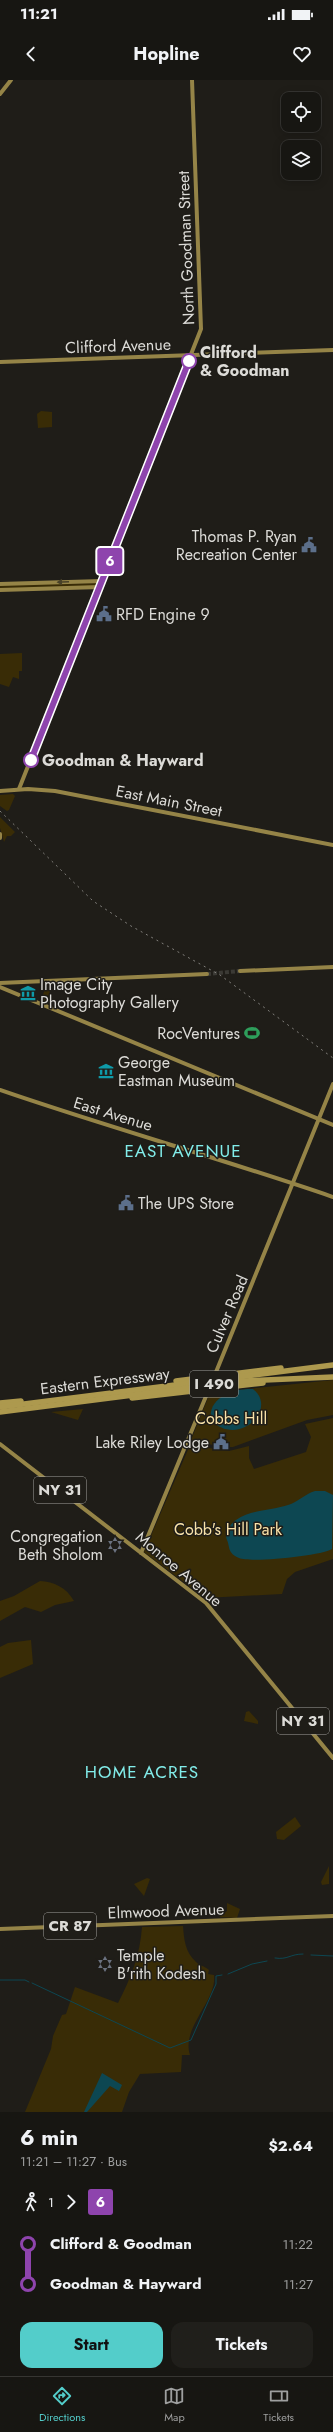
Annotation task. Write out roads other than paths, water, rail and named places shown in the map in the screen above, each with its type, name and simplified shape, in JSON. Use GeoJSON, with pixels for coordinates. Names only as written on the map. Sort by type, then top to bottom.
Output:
{"type":"FeatureCollection","features":[{"type":"Feature","properties":{"kind":"highway"},"geometry":{"type":"LineString","coordinates":[[113,1393],[263,1369],[333,1365]]}},
{"type":"Feature","properties":{"kind":"highway","name":"Eastern Expressway"},"geometry":{"type":"LineString","coordinates":[[0,1407],[333,1365]]}},
{"type":"Feature","properties":{"kind":"highway","name":"Eastern Expressway"},"geometry":{"type":"LineString","coordinates":[[0,1412],[239,1381],[333,1377]]}},
{"type":"Feature","properties":{"kind":"highway"},"geometry":{"type":"LineString","coordinates":[[95,1400],[145,1398],[209,1388],[315,1378]]}},
{"type":"Feature","properties":{"kind":"highway"},"geometry":{"type":"LineString","coordinates":[[0,1403],[65,1399]]}},
{"type":"Feature","properties":{"kind":"highway"},"geometry":{"type":"LineString","coordinates":[[0,1415],[54,1405]]}},
{"type":"Feature","properties":{"kind":"main road"},"geometry":{"type":"LineString","coordinates":[[0,94],[11,80]]}},
{"type":"Feature","properties":{"kind":"main road","name":"North Goodman Street"},"geometry":{"type":"LineString","coordinates":[[19,789],[191,356],[202,321],[192,80]]}},
{"type":"Feature","properties":{"kind":"main road","name":"Clifford Avenue"},"geometry":{"type":"LineString","coordinates":[[0,362],[333,350]]}},
{"type":"Feature","properties":{"kind":"main road"},"geometry":{"type":"LineString","coordinates":[[0,584],[102,581]]}},
{"type":"Feature","properties":{"kind":"main road"},"geometry":{"type":"LineString","coordinates":[[0,590],[100,587]]}},
{"type":"Feature","properties":{"kind":"main road","name":"East Main Street"},"geometry":{"type":"LineString","coordinates":[[0,791],[19,789],[55,792],[333,845]]}},
{"type":"Feature","properties":{"kind":"main road"},"geometry":{"type":"LineString","coordinates":[[240,971],[333,967]]}},
{"type":"Feature","properties":{"kind":"main road"},"geometry":{"type":"LineString","coordinates":[[0,982],[207,974]]}},
{"type":"Feature","properties":{"kind":"main road"},"geometry":{"type":"LineString","coordinates":[[1,988],[333,1125]]}},
{"type":"Feature","properties":{"kind":"main road","name":"Culver Road"},"geometry":{"type":"LineString","coordinates":[[141,1553],[294,1184],[333,1084]]}},
{"type":"Feature","properties":{"kind":"main road","name":"East Avenue"},"geometry":{"type":"LineString","coordinates":[[0,1090],[83,1118],[212,1157],[333,1198]]}},
{"type":"Feature","properties":{"kind":"main road","name":"Monroe Avenue"},"geometry":{"type":"LineString","coordinates":[[0,1444],[209,1606],[333,1758]]}},
{"type":"Feature","properties":{"kind":"main road","name":"Elmwood Avenue"},"geometry":{"type":"LineString","coordinates":[[0,1929],[333,1916]]}},
{"type":"Feature","properties":{"kind":"water"},"geometry":{"type":"Polygon","coordinates":[[[253,1389],[260,1398],[261,1407],[258,1415],[252,1423],[243,1428],[232,1430],[221,1428],[211,1420],[213,1405],[218,1400],[231,1392],[253,1389]]]}},
{"type":"Feature","properties":{"kind":"water"},"geometry":{"type":"Polygon","coordinates":[[[315,1491],[325,1491],[333,1495],[332,1549],[325,1552],[301,1556],[257,1560],[239,1558],[232,1554],[226,1535],[233,1522],[248,1514],[288,1505],[315,1491]]]}},
{"type":"Feature","properties":{"kind":"water"},"geometry":{"type":"Polygon","coordinates":[[[102,2073],[122,2085],[119,2091],[110,2086],[87,2112],[84,2112],[102,2073]]]}},
{"type":"Feature","properties":{"kind":"waterway"},"geometry":{"type":"LineString","coordinates":[[275,1958],[303,1954]]}},
{"type":"Feature","properties":{"kind":"waterway"},"geometry":{"type":"LineString","coordinates":[[311,1955],[333,1956]]}},
{"type":"Feature","properties":{"kind":"waterway"},"geometry":{"type":"LineString","coordinates":[[228,1974],[252,1964],[267,1961]]}},
{"type":"Feature","properties":{"kind":"waterway"},"geometry":{"type":"LineString","coordinates":[[32,1983],[170,2048],[191,2040],[216,1984],[216,1976],[222,1975]]}},
{"type":"Feature","properties":{"kind":"waterway"},"geometry":{"type":"LineString","coordinates":[[0,1980],[25,1980],[29,1982]]}},
{"type":"Feature","properties":{"kind":"tunnel"},"geometry":{"type":"LineString","coordinates":[[207,974],[240,971]]}},
{"type":"Feature","properties":{"kind":"railway"},"geometry":{"type":"LineString","coordinates":[[0,811],[93,901],[131,926],[220,975],[333,1058]]}},
{"type":"Feature","properties":{"kind":"place","name":"Clifford & Goodman"},"geometry":{"type":"Point","coordinates":[189,361]}},
{"type":"Feature","properties":{"kind":"place","name":"Thomas P. Ryan Recreation Center"},"geometry":{"type":"Point","coordinates":[309,545]}},
{"type":"Feature","properties":{"kind":"place","name":"RFD Engine 9"},"geometry":{"type":"Point","coordinates":[104,614]}},
{"type":"Feature","properties":{"kind":"place","name":"Goodman & Hayward"},"geometry":{"type":"Point","coordinates":[31,760]}},
{"type":"Feature","properties":{"kind":"place","name":"Image City Photography Gallery"},"geometry":{"type":"Point","coordinates":[28,993]}},
{"type":"Feature","properties":{"kind":"place","name":"RocVentures"},"geometry":{"type":"Point","coordinates":[252,1033]}},
{"type":"Feature","properties":{"kind":"place","name":"George Eastman Museum"},"geometry":{"type":"Point","coordinates":[106,1071]}},
{"type":"Feature","properties":{"kind":"place","name":"The UPS Store"},"geometry":{"type":"Point","coordinates":[126,1203]}},
{"type":"Feature","properties":{"kind":"place","name":"Lake Riley Lodge"},"geometry":{"type":"Point","coordinates":[221,1442]}},
{"type":"Feature","properties":{"kind":"place","name":"Congregation Beth Sholom"},"geometry":{"type":"Point","coordinates":[115,1545]}},
{"type":"Feature","properties":{"kind":"place","name":"Temple B'rith Kodesh"},"geometry":{"type":"Point","coordinates":[105,1964]}},
{"type":"Feature","properties":{"kind":"district","name":"EAST AVENUE"},"geometry":{"type":"Point","coordinates":[183,1151]}},
{"type":"Feature","properties":{"kind":"district","name":"HOME ACRES"},"geometry":{"type":"Point","coordinates":[142,1772]}},
{"type":"Feature","properties":{"kind":"park label","name":"Cobbs Hill"},"geometry":{"type":"Point","coordinates":[231,1418]}},
{"type":"Feature","properties":{"kind":"park label","name":"Cobb's Hill Park"},"geometry":{"type":"Point","coordinates":[228,1529]}}]}
